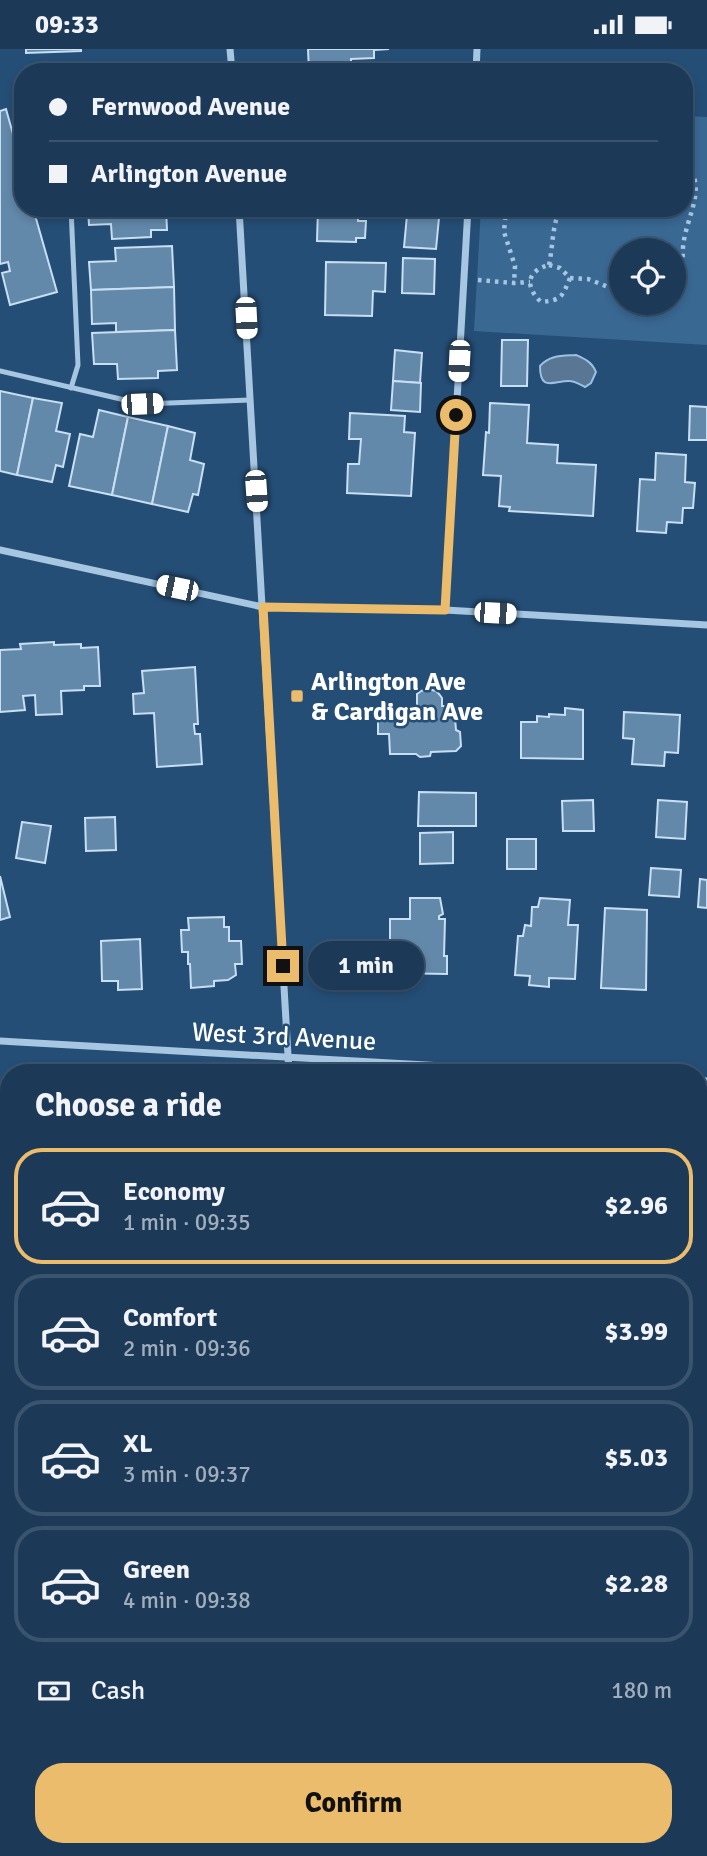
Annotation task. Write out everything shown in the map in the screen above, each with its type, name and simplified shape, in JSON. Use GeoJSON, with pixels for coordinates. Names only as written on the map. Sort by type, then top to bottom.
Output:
{"type":"FeatureCollection","features":[{"type":"Feature","properties":{"kind":"street"},"geometry":{"type":"LineString","coordinates":[[240,217],[288,1064]]}},
{"type":"Feature","properties":{"kind":"street"},"geometry":{"type":"LineString","coordinates":[[445,610],[467,217]]}},
{"type":"Feature","properties":{"kind":"street"},"geometry":{"type":"LineString","coordinates":[[0,550],[263,607],[445,610],[707,625]]}},
{"type":"Feature","properties":{"kind":"street","name":"West 3rd Avenue"},"geometry":{"type":"LineString","coordinates":[[0,1041],[410,1064]]}},
{"type":"Feature","properties":{"kind":"lane"},"geometry":{"type":"LineString","coordinates":[[71,217],[78,365],[72,388]]}},
{"type":"Feature","properties":{"kind":"lane"},"geometry":{"type":"LineString","coordinates":[[0,371],[142,404],[250,400]]}},
{"type":"Feature","properties":{"kind":"path"},"geometry":{"type":"LineString","coordinates":[[693,168],[699,182],[699,194],[693,212]]}},
{"type":"Feature","properties":{"kind":"path"},"geometry":{"type":"LineString","coordinates":[[505,217],[504,232],[515,266],[514,283]]}},
{"type":"Feature","properties":{"kind":"path"},"geometry":{"type":"LineString","coordinates":[[549,265],[557,217]]}},
{"type":"Feature","properties":{"kind":"path"},"geometry":{"type":"LineString","coordinates":[[685,238],[692,217]]}},
{"type":"Feature","properties":{"kind":"path"},"geometry":{"type":"LineString","coordinates":[[570,278],[563,295],[555,301],[541,302],[532,294],[531,276],[538,268],[549,265],[560,268],[570,278],[588,279],[609,287]]}},
{"type":"Feature","properties":{"kind":"path"},"geometry":{"type":"LineString","coordinates":[[464,279],[530,282]]}},
{"type":"Feature","properties":{"kind":"shaded area"},"geometry":{"type":"Polygon","coordinates":[[[693,116],[707,117],[707,345],[474,331],[480,217],[693,217],[693,116]]]}},
{"type":"Feature","properties":{"kind":"shaded area"},"geometry":{"type":"Polygon","coordinates":[[[576,355],[588,361],[596,372],[591,383],[585,387],[571,381],[548,383],[542,379],[540,366],[544,362],[557,357],[576,355]]]}},
{"type":"Feature","properties":{"kind":"building"},"geometry":{"type":"Polygon","coordinates":[[[26,49],[81,49],[81,51],[26,53],[26,49]]]}},
{"type":"Feature","properties":{"kind":"building"},"geometry":{"type":"Polygon","coordinates":[[[308,49],[389,49],[374,50],[374,58],[351,59],[351,63],[309,63],[308,49]]]}},
{"type":"Feature","properties":{"kind":"building"},"geometry":{"type":"Polygon","coordinates":[[[6,109],[14,138],[14,217],[36,217],[57,292],[10,305],[2,273],[10,271],[8,262],[0,264],[0,111],[6,109]]]}},
{"type":"Feature","properties":{"kind":"building"},"geometry":{"type":"Polygon","coordinates":[[[89,217],[166,217],[167,230],[151,230],[151,237],[112,239],[111,224],[89,225],[89,217]]]}},
{"type":"Feature","properties":{"kind":"building"},"geometry":{"type":"Polygon","coordinates":[[[318,217],[358,217],[358,221],[366,221],[365,238],[356,238],[356,242],[317,241],[318,217]]]}},
{"type":"Feature","properties":{"kind":"building"},"geometry":{"type":"Polygon","coordinates":[[[407,217],[439,218],[436,249],[404,247],[407,217]]]}},
{"type":"Feature","properties":{"kind":"building"},"geometry":{"type":"Polygon","coordinates":[[[172,246],[174,287],[91,290],[89,262],[116,261],[115,248],[172,246]]]}},
{"type":"Feature","properties":{"kind":"building"},"geometry":{"type":"Polygon","coordinates":[[[403,258],[435,259],[434,294],[402,293],[403,258]]]}},
{"type":"Feature","properties":{"kind":"building"},"geometry":{"type":"Polygon","coordinates":[[[326,262],[386,263],[385,292],[373,291],[372,316],[325,315],[326,262]]]}},
{"type":"Feature","properties":{"kind":"building"},"geometry":{"type":"Polygon","coordinates":[[[174,287],[175,330],[116,332],[116,323],[92,324],[91,290],[174,287]]]}},
{"type":"Feature","properties":{"kind":"building"},"geometry":{"type":"Polygon","coordinates":[[[175,330],[177,370],[158,371],[158,378],[118,379],[117,364],[94,364],[92,333],[175,330]]]}},
{"type":"Feature","properties":{"kind":"building"},"geometry":{"type":"Polygon","coordinates":[[[502,340],[528,340],[527,386],[501,386],[502,340]]]}},
{"type":"Feature","properties":{"kind":"building"},"geometry":{"type":"Polygon","coordinates":[[[395,350],[422,353],[420,383],[393,381],[395,350]]]}},
{"type":"Feature","properties":{"kind":"building"},"geometry":{"type":"Polygon","coordinates":[[[393,381],[421,383],[420,412],[391,410],[393,381]]]}},
{"type":"Feature","properties":{"kind":"building"},"geometry":{"type":"Polygon","coordinates":[[[0,391],[33,398],[17,475],[0,471],[0,391]]]}},
{"type":"Feature","properties":{"kind":"building"},"geometry":{"type":"Polygon","coordinates":[[[33,398],[62,403],[56,431],[70,434],[63,467],[56,465],[52,482],[17,475],[33,398]]]}},
{"type":"Feature","properties":{"kind":"building"},"geometry":{"type":"Polygon","coordinates":[[[490,403],[529,405],[527,443],[558,445],[557,463],[596,465],[593,516],[509,511],[510,507],[499,506],[501,476],[483,475],[490,403]]]}},
{"type":"Feature","properties":{"kind":"building"},"geometry":{"type":"Polygon","coordinates":[[[690,406],[707,407],[707,440],[689,440],[690,406]]]}},
{"type":"Feature","properties":{"kind":"building"},"geometry":{"type":"Polygon","coordinates":[[[99,410],[128,417],[112,495],[69,486],[80,434],[93,437],[99,410]]]}},
{"type":"Feature","properties":{"kind":"building"},"geometry":{"type":"Polygon","coordinates":[[[350,413],[405,416],[404,432],[415,433],[411,496],[347,493],[348,464],[359,464],[361,439],[349,439],[350,413]]]}},
{"type":"Feature","properties":{"kind":"building"},"geometry":{"type":"Polygon","coordinates":[[[128,417],[168,426],[152,504],[112,495],[128,417]]]}},
{"type":"Feature","properties":{"kind":"building"},"geometry":{"type":"Polygon","coordinates":[[[168,426],[195,433],[190,460],[204,464],[198,495],[193,494],[188,512],[152,504],[168,426]]]}},
{"type":"Feature","properties":{"kind":"building"},"geometry":{"type":"Polygon","coordinates":[[[656,453],[686,455],[685,482],[695,483],[693,508],[683,508],[682,523],[667,522],[666,533],[637,531],[640,479],[655,480],[656,453]]]}},
{"type":"Feature","properties":{"kind":"building"},"geometry":{"type":"Polygon","coordinates":[[[54,642],[54,645],[81,644],[81,648],[98,647],[100,686],[61,691],[62,714],[36,715],[35,695],[23,696],[25,710],[0,712],[0,650],[21,649],[20,644],[54,642]]]}},
{"type":"Feature","properties":{"kind":"building"},"geometry":{"type":"Polygon","coordinates":[[[195,667],[198,724],[194,726],[195,734],[200,734],[202,764],[157,767],[154,713],[134,714],[133,694],[144,693],[142,671],[195,667]]]}},
{"type":"Feature","properties":{"kind":"building"},"geometry":{"type":"Polygon","coordinates":[[[428,689],[439,694],[442,706],[454,706],[456,730],[460,732],[461,746],[456,751],[431,752],[430,756],[390,754],[389,734],[378,734],[378,710],[417,708],[417,694],[428,689]]]}},
{"type":"Feature","properties":{"kind":"building"},"geometry":{"type":"Polygon","coordinates":[[[565,708],[583,710],[583,759],[521,758],[521,722],[537,722],[537,716],[549,717],[549,714],[565,715],[565,708]]]}},
{"type":"Feature","properties":{"kind":"building"},"geometry":{"type":"Polygon","coordinates":[[[624,712],[680,715],[678,753],[665,752],[664,766],[632,764],[634,739],[623,738],[624,712]]]}},
{"type":"Feature","properties":{"kind":"building"},"geometry":{"type":"Polygon","coordinates":[[[419,792],[476,793],[476,826],[418,826],[419,792]]]}},
{"type":"Feature","properties":{"kind":"building"},"geometry":{"type":"Polygon","coordinates":[[[593,800],[594,831],[563,831],[562,801],[593,800]]]}},
{"type":"Feature","properties":{"kind":"building"},"geometry":{"type":"Polygon","coordinates":[[[658,800],[687,802],[685,839],[656,837],[658,800]]]}},
{"type":"Feature","properties":{"kind":"building"},"geometry":{"type":"Polygon","coordinates":[[[115,817],[116,850],[86,851],[85,818],[115,817]]]}},
{"type":"Feature","properties":{"kind":"building"},"geometry":{"type":"Polygon","coordinates":[[[22,822],[51,826],[45,863],[16,858],[22,822]]]}},
{"type":"Feature","properties":{"kind":"building"},"geometry":{"type":"Polygon","coordinates":[[[453,832],[453,863],[420,864],[420,833],[453,832]]]}},
{"type":"Feature","properties":{"kind":"building"},"geometry":{"type":"Polygon","coordinates":[[[507,839],[536,839],[536,869],[507,869],[507,839]]]}},
{"type":"Feature","properties":{"kind":"building"},"geometry":{"type":"Polygon","coordinates":[[[651,868],[681,870],[679,897],[649,895],[651,868]]]}},
{"type":"Feature","properties":{"kind":"building"},"geometry":{"type":"Polygon","coordinates":[[[0,876],[10,917],[0,920],[0,876]]]}},
{"type":"Feature","properties":{"kind":"building"},"geometry":{"type":"Polygon","coordinates":[[[700,879],[707,880],[707,908],[698,907],[700,879]]]}},
{"type":"Feature","properties":{"kind":"building"},"geometry":{"type":"Polygon","coordinates":[[[410,898],[440,898],[443,914],[439,919],[445,919],[444,956],[447,956],[447,974],[390,973],[390,919],[410,919],[410,898]]]}},
{"type":"Feature","properties":{"kind":"building"},"geometry":{"type":"Polygon","coordinates":[[[540,898],[570,900],[568,925],[578,925],[575,979],[549,978],[549,987],[529,985],[530,976],[515,975],[518,936],[523,936],[525,925],[531,926],[532,907],[538,907],[540,898]]]}},
{"type":"Feature","properties":{"kind":"building"},"geometry":{"type":"Polygon","coordinates":[[[605,908],[647,910],[646,990],[601,988],[605,908]]]}},
{"type":"Feature","properties":{"kind":"building"},"geometry":{"type":"Polygon","coordinates":[[[224,917],[224,927],[229,927],[229,941],[241,941],[242,964],[235,964],[236,975],[228,980],[214,981],[214,986],[191,988],[188,952],[182,952],[181,930],[189,930],[188,918],[224,917]]]}},
{"type":"Feature","properties":{"kind":"building"},"geometry":{"type":"Polygon","coordinates":[[[140,939],[142,989],[118,990],[118,981],[102,981],[101,941],[140,939]]]}},
{"type":"Feature","properties":{"kind":"place","name":"Arlington Ave & Cardigan Ave"},"geometry":{"type":"Point","coordinates":[297,696]}},
{"type":"Feature","properties":{"kind":"route"},"geometry":{"type":"LineString","coordinates":[[283,966],[263,607],[445,610],[456,415]]}}]}
